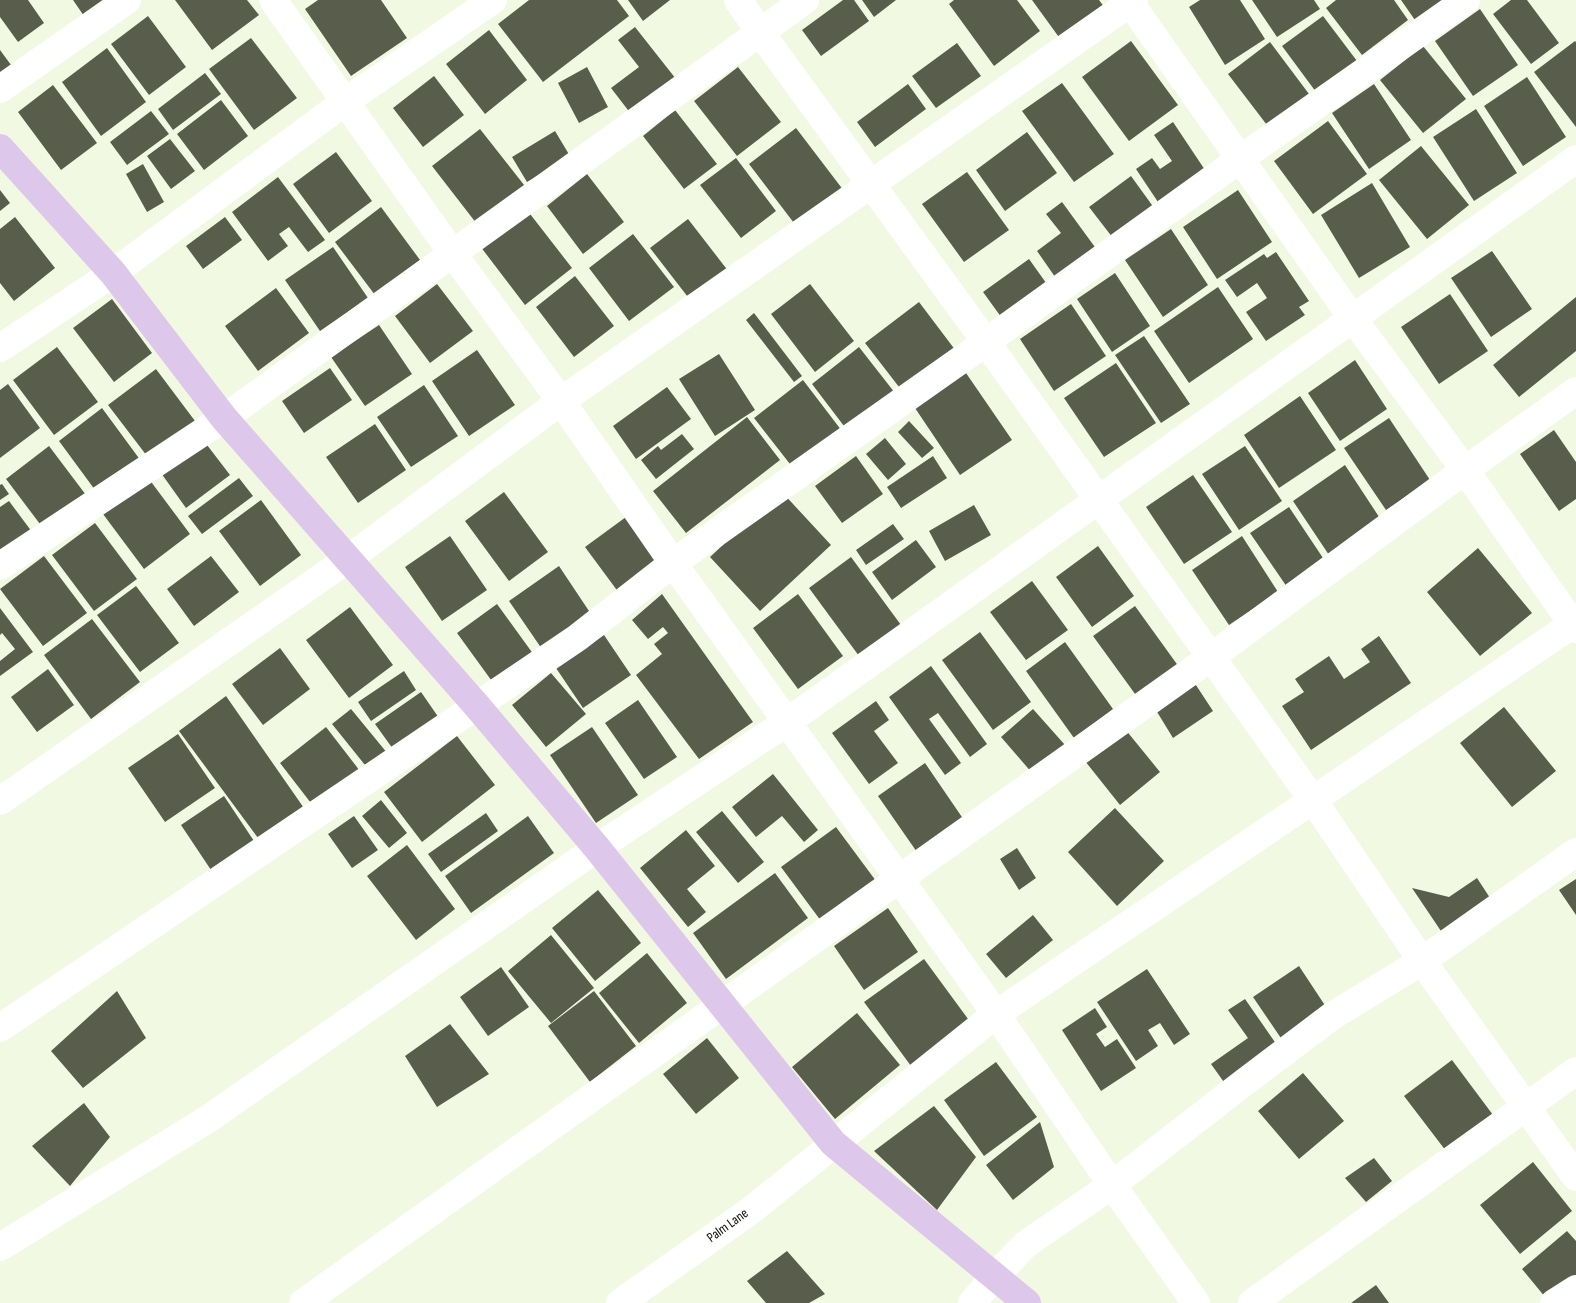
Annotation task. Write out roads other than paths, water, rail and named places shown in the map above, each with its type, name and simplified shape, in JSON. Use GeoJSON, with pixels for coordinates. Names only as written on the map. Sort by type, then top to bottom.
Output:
{"type":"FeatureCollection","features":[{"type":"Feature","properties":{"kind":"main road"},"geometry":{"type":"LineString","coordinates":[[0,148],[113,273],[224,418],[477,706],[597,848],[834,1143],[1027,1303]]}},
{"type":"Feature","properties":{"kind":"street"},"geometry":{"type":"LineString","coordinates":[[0,90],[127,0]]}},
{"type":"Feature","properties":{"kind":"street"},"geometry":{"type":"LineString","coordinates":[[273,0],[453,254],[562,401],[672,562],[996,1014],[1112,1185],[1196,1303]]}},
{"type":"Feature","properties":{"kind":"street"},"geometry":{"type":"LineString","coordinates":[[0,348],[113,273],[346,101],[493,0]]}},
{"type":"Feature","properties":{"kind":"street"},"geometry":{"type":"LineString","coordinates":[[738,0],[872,183],[1313,800],[1422,961],[1576,1177]]}},
{"type":"Feature","properties":{"kind":"street"},"geometry":{"type":"LineString","coordinates":[[0,566],[224,418],[805,0]]}},
{"type":"Feature","properties":{"kind":"street"},"geometry":{"type":"LineString","coordinates":[[0,1028],[577,638],[672,562],[986,342],[1240,159],[1466,0]]}},
{"type":"Feature","properties":{"kind":"street"},"geometry":{"type":"LineString","coordinates":[[0,801],[348,559],[562,401],[1131,1],[1353,319],[1465,470],[1575,625]]}},
{"type":"Feature","properties":{"kind":"street"},"geometry":{"type":"LineString","coordinates":[[0,1247],[208,1119],[597,848],[787,722],[1576,159]]}},
{"type":"Feature","properties":{"kind":"street"},"geometry":{"type":"LineString","coordinates":[[303,1303],[1211,657],[1465,470],[1576,391]]}},
{"type":"Feature","properties":{"kind":"street","name":"Palm Lane"},"geometry":{"type":"LineString","coordinates":[[620,1303],[750,1210],[996,1014],[1575,625]]}},
{"type":"Feature","properties":{"kind":"street"},"geometry":{"type":"LineString","coordinates":[[972,1303],[1026,1244],[1112,1185],[1332,1016],[1422,961],[1576,852]]}},
{"type":"Feature","properties":{"kind":"street"},"geometry":{"type":"LineString","coordinates":[[1252,1303],[1576,1071]]}},
{"type":"Feature","properties":{"kind":"street"},"geometry":{"type":"LineString","coordinates":[[1554,1303],[1576,1289]]}}]}
